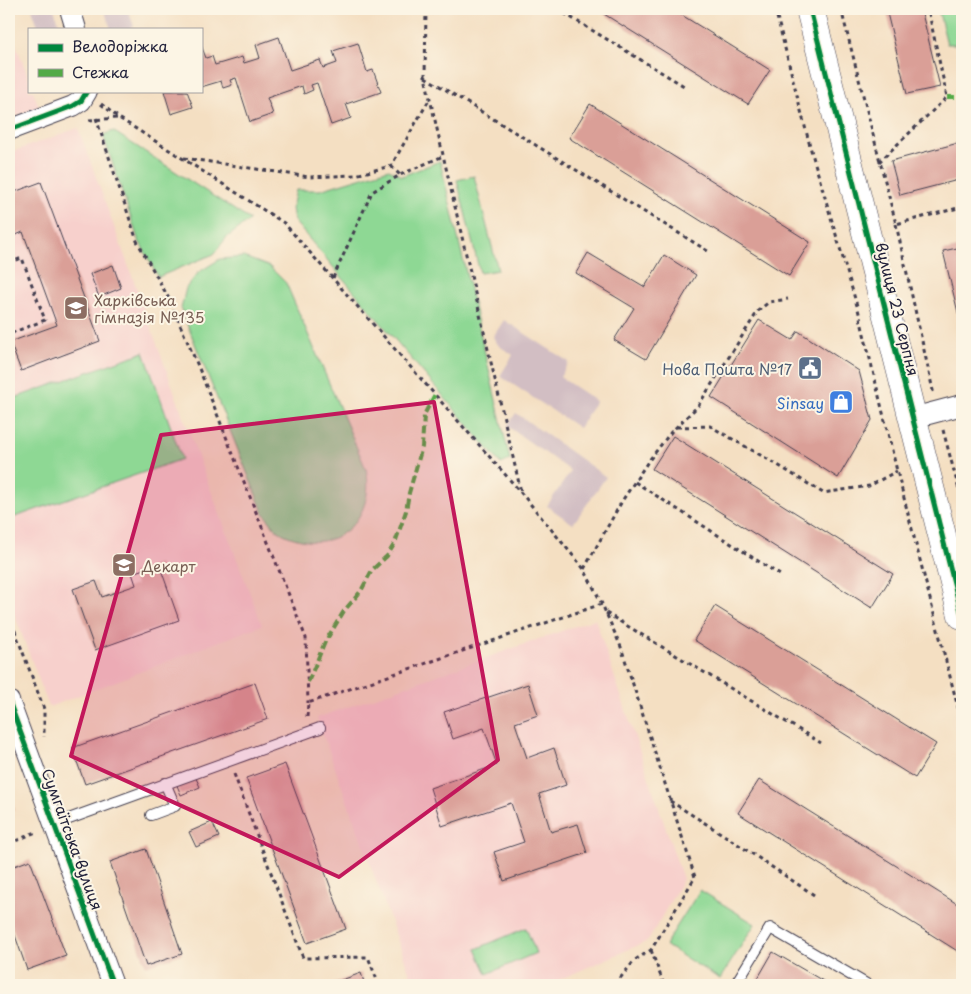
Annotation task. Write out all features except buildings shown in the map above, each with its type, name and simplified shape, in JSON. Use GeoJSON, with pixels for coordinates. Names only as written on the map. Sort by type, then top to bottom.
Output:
{"type":"FeatureCollection","features":[{"type":"Feature","properties":{"kind":"street"},"geometry":{"type":"LineString","coordinates":[[70,9],[76,28]]}},
{"type":"Feature","properties":{"kind":"street","name":"вулиця 23 Серпня"},"geometry":{"type":"LineString","coordinates":[[810,9],[925,414],[962,615]]}},
{"type":"Feature","properties":{"kind":"street"},"geometry":{"type":"LineString","coordinates":[[9,130],[73,106],[81,101],[87,92]]}},
{"type":"Feature","properties":{"kind":"street"},"geometry":{"type":"LineString","coordinates":[[925,414],[962,405]]}},
{"type":"Feature","properties":{"kind":"street","name":"Сумгаїтська вулиця"},"geometry":{"type":"LineString","coordinates":[[9,701],[114,985]]}},
{"type":"Feature","properties":{"kind":"lane"},"geometry":{"type":"LineString","coordinates":[[55,824],[320,728]]}},
{"type":"Feature","properties":{"kind":"lane"},"geometry":{"type":"LineString","coordinates":[[151,816],[174,806],[165,783]]}},
{"type":"Feature","properties":{"kind":"lane"},"geometry":{"type":"LineString","coordinates":[[735,985],[770,928],[868,985]]}},
{"type":"Feature","properties":{"kind":"path"},"geometry":{"type":"LineString","coordinates":[[417,9],[426,10],[424,77],[522,493]]}},
{"type":"Feature","properties":{"kind":"path"},"geometry":{"type":"LineString","coordinates":[[557,9],[684,86]]}},
{"type":"Feature","properties":{"kind":"path"},"geometry":{"type":"LineString","coordinates":[[775,9],[811,150],[858,310],[962,723]]}},
{"type":"Feature","properties":{"kind":"path"},"geometry":{"type":"LineString","coordinates":[[841,9],[896,224],[925,414],[962,501]]}},
{"type":"Feature","properties":{"kind":"path"},"geometry":{"type":"LineString","coordinates":[[879,162],[947,97],[928,9]]}},
{"type":"Feature","properties":{"kind":"path"},"geometry":{"type":"LineString","coordinates":[[424,77],[711,253]]}},
{"type":"Feature","properties":{"kind":"path"},"geometry":{"type":"LineString","coordinates":[[87,92],[118,118],[284,223],[522,493],[584,569],[621,647],[695,877],[651,950],[635,960],[616,984]]}},
{"type":"Feature","properties":{"kind":"path"},"geometry":{"type":"LineString","coordinates":[[180,157],[309,177],[355,175],[391,166],[430,99]]}},
{"type":"Feature","properties":{"kind":"path"},"geometry":{"type":"LineString","coordinates":[[96,118],[137,241],[168,297],[198,366],[306,638],[308,703],[306,732]]}},
{"type":"Feature","properties":{"kind":"path"},"geometry":{"type":"LineString","coordinates":[[333,279],[372,192],[400,175],[443,156]]}},
{"type":"Feature","properties":{"kind":"path"},"geometry":{"type":"LineString","coordinates":[[391,166],[400,175]]}},
{"type":"Feature","properties":{"kind":"path"},"geometry":{"type":"LineString","coordinates":[[896,224],[962,207]]}},
{"type":"Feature","properties":{"kind":"path"},"geometry":{"type":"LineString","coordinates":[[9,263],[22,258],[45,320],[9,334]]}},
{"type":"Feature","properties":{"kind":"path"},"geometry":{"type":"LineString","coordinates":[[584,569],[622,501],[647,463],[676,427],[698,406],[758,311],[769,302],[788,298]]}},
{"type":"Feature","properties":{"kind":"path"},"geometry":{"type":"LineString","coordinates":[[676,427],[710,426],[823,493],[869,486],[897,471]]}},
{"type":"Feature","properties":{"kind":"path"},"geometry":{"type":"LineString","coordinates":[[635,482],[780,575]]}},
{"type":"Feature","properties":{"kind":"path"},"geometry":{"type":"LineString","coordinates":[[308,703],[602,604]]}},
{"type":"Feature","properties":{"kind":"path"},"geometry":{"type":"LineString","coordinates":[[606,612],[821,743]]}},
{"type":"Feature","properties":{"kind":"path"},"geometry":{"type":"LineString","coordinates":[[229,760],[303,958],[368,957],[379,985]]}},
{"type":"Feature","properties":{"kind":"path"},"geometry":{"type":"LineString","coordinates":[[669,801],[727,836],[818,897]]}},
{"type":"Feature","properties":{"kind":"path"},"geometry":{"type":"LineString","coordinates":[[9,844],[55,824]]}},
{"type":"Feature","properties":{"kind":"path"},"geometry":{"type":"LineString","coordinates":[[651,950],[664,985]]}},
{"type":"Feature","properties":{"kind":"path"},"geometry":{"type":"LineString","coordinates":[[609,985],[637,985]]}},
{"type":"Feature","properties":{"kind":"highlighted area"},"geometry":{"type":"Polygon","coordinates":[[[434,402],[498,760],[339,877],[71,756],[161,435],[434,402]]]}},
{"type":"Feature","properties":{"kind":"shaded area"},"geometry":{"type":"Polygon","coordinates":[[[32,9],[54,9],[61,28],[39,28],[32,9]]]}},
{"type":"Feature","properties":{"kind":"shaded area"},"geometry":{"type":"Polygon","coordinates":[[[104,9],[138,9],[129,13],[134,26],[130,28],[111,28],[104,9]]]}},
{"type":"Feature","properties":{"kind":"shaded area"},"geometry":{"type":"Polygon","coordinates":[[[9,27],[28,76],[28,92],[33,92],[39,107],[9,119],[9,27]]]}},
{"type":"Feature","properties":{"kind":"shaded area"},"geometry":{"type":"Polygon","coordinates":[[[78,128],[200,462],[262,625],[49,707],[9,600],[9,153],[78,128]]]}},
{"type":"Feature","properties":{"kind":"shaded area"},"geometry":{"type":"Polygon","coordinates":[[[504,320],[569,362],[560,377],[596,401],[579,428],[500,376],[513,355],[499,346],[493,337],[504,320]]]}},
{"type":"Feature","properties":{"kind":"shaded area"},"geometry":{"type":"Polygon","coordinates":[[[516,413],[606,477],[573,524],[547,506],[571,471],[507,426],[516,413]]]}},
{"type":"Feature","properties":{"kind":"shaded area"},"geometry":{"type":"Polygon","coordinates":[[[595,619],[683,879],[648,941],[547,985],[414,985],[317,718],[595,619]]]}},
{"type":"Feature","properties":{"kind":"green space"},"geometry":{"type":"Polygon","coordinates":[[[938,9],[962,9],[962,44],[947,44],[938,9]]]}},
{"type":"Feature","properties":{"kind":"green space"},"geometry":{"type":"Polygon","coordinates":[[[113,131],[250,220],[226,238],[214,254],[158,277],[138,239],[103,135],[113,131]]]}},
{"type":"Feature","properties":{"kind":"green space"},"geometry":{"type":"Polygon","coordinates":[[[440,161],[510,460],[501,464],[294,221],[292,208],[296,190],[320,190],[389,169],[402,176],[440,161]]]}},
{"type":"Feature","properties":{"kind":"green space"},"geometry":{"type":"Polygon","coordinates":[[[474,176],[498,270],[480,273],[457,180],[474,176]]]}},
{"type":"Feature","properties":{"kind":"green space"},"geometry":{"type":"Polygon","coordinates":[[[244,257],[270,267],[286,283],[366,469],[368,483],[362,510],[356,522],[335,538],[321,541],[306,541],[291,537],[277,530],[263,512],[181,309],[186,288],[199,272],[220,259],[244,257]]]}},
{"type":"Feature","properties":{"kind":"green space"},"geometry":{"type":"Polygon","coordinates":[[[144,352],[182,459],[9,519],[9,400],[144,352]]]}},
{"type":"Feature","properties":{"kind":"green space"},"geometry":{"type":"Polygon","coordinates":[[[700,890],[755,924],[720,979],[665,945],[700,890]]]}},
{"type":"Feature","properties":{"kind":"green space"},"geometry":{"type":"Polygon","coordinates":[[[526,928],[536,953],[487,974],[476,949],[526,928]]]}},
{"type":"Feature","properties":{"kind":"marked path"},"geometry":{"type":"LineString","coordinates":[[947,97],[962,97]]}},
{"type":"Feature","properties":{"kind":"marked path"},"geometry":{"type":"LineString","coordinates":[[308,682],[325,642],[344,611],[361,591],[372,570],[387,556],[395,543],[406,511],[422,447],[424,415],[435,394]]}},
{"type":"Feature","properties":{"kind":"cycle path"},"geometry":{"type":"LineString","coordinates":[[810,9],[962,615]]}},
{"type":"Feature","properties":{"kind":"cycle path"},"geometry":{"type":"LineString","coordinates":[[9,130],[73,106],[81,101],[86,92]]}},
{"type":"Feature","properties":{"kind":"cycle path"},"geometry":{"type":"LineString","coordinates":[[9,701],[113,985]]}},
{"type":"Feature","properties":{"kind":"place","name":"Харківська гімназія №135"},"geometry":{"type":"Point","coordinates":[76,308]}},
{"type":"Feature","properties":{"kind":"place","name":"Нова Пошта №17"},"geometry":{"type":"Point","coordinates":[810,368]}},
{"type":"Feature","properties":{"kind":"place","name":"Sinsay"},"geometry":{"type":"Point","coordinates":[841,402]}},
{"type":"Feature","properties":{"kind":"place","name":"Декарт"},"geometry":{"type":"Point","coordinates":[124,565]}}]}
